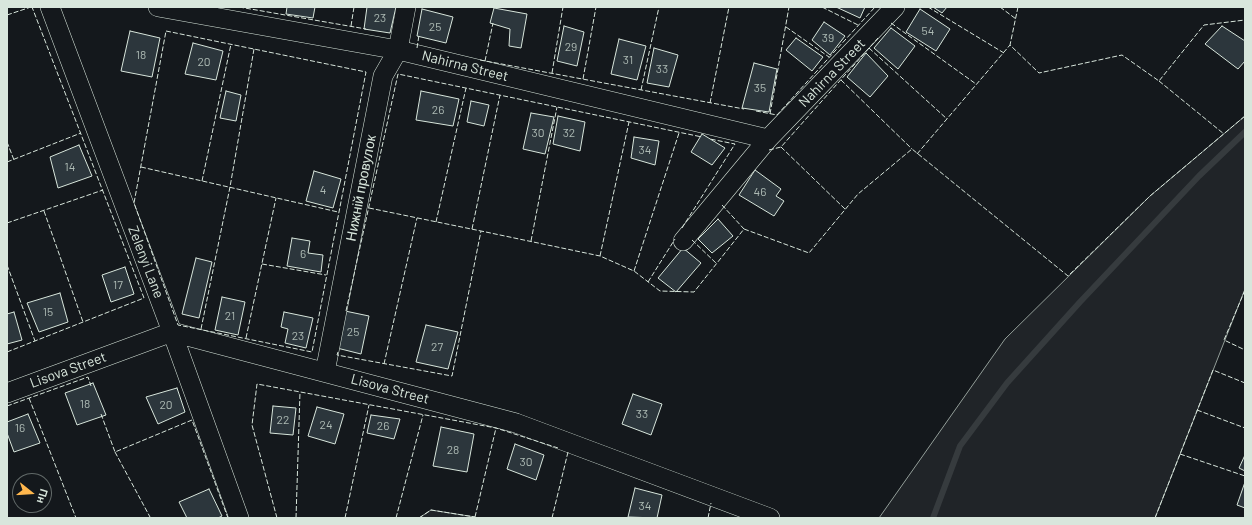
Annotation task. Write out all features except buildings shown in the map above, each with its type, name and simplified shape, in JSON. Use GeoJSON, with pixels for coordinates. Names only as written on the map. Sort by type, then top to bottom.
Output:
{"type":"FeatureCollection","features":[{"type":"Feature","properties":{"kind":"street","name":"Zelenyi Lane"},"geometry":{"type":"LineString","coordinates":[[50,7],[172,332],[239,518]]}},
{"type":"Feature","properties":{"kind":"street","name":"Nahirna Street"},"geometry":{"type":"LineString","coordinates":[[158,7],[398,50],[768,139]]}},
{"type":"Feature","properties":{"kind":"street","name":"Нижній провулок"},"geometry":{"type":"LineString","coordinates":[[325,372],[383,76],[398,50],[406,7]]}},
{"type":"Feature","properties":{"kind":"street","name":"Nahirna Street"},"geometry":{"type":"LineString","coordinates":[[683,241],[768,139],[895,7]]}},
{"type":"Feature","properties":{"kind":"street","name":"Lisova Street"},"geometry":{"type":"LineString","coordinates":[[7,392],[172,332],[516,422],[770,518]]}},
{"type":"Feature","properties":{"kind":"shaded area"},"geometry":{"type":"Polygon","coordinates":[[[1245,116],[1245,289],[1155,518],[879,518],[1005,339],[1150,196],[1245,116]]]}},
{"type":"Feature","properties":{"kind":"shaded area"},"geometry":{"type":"Polygon","coordinates":[[[431,510],[475,517],[476,518],[419,518],[431,510]]]}},
{"type":"Feature","properties":{"kind":"waterway"},"geometry":{"type":"LineString","coordinates":[[933,518],[960,446],[1007,383],[1080,302],[1199,176],[1245,132]]}},
{"type":"Feature","properties":{"kind":"fence"},"geometry":{"type":"LineString","coordinates":[[7,15],[31,7]]}},
{"type":"Feature","properties":{"kind":"fence"},"geometry":{"type":"LineString","coordinates":[[7,352],[144,298],[32,7]]}},
{"type":"Feature","properties":{"kind":"fence"},"geometry":{"type":"LineString","coordinates":[[239,7],[366,29]]}},
{"type":"Feature","properties":{"kind":"fence"},"geometry":{"type":"LineString","coordinates":[[351,26],[354,7]]}},
{"type":"Feature","properties":{"kind":"fence"},"geometry":{"type":"LineString","coordinates":[[552,73],[563,7]]}},
{"type":"Feature","properties":{"kind":"fence"},"geometry":{"type":"LineString","coordinates":[[583,79],[596,7]]}},
{"type":"Feature","properties":{"kind":"fence"},"geometry":{"type":"LineString","coordinates":[[641,90],[659,7]]}},
{"type":"Feature","properties":{"kind":"fence"},"geometry":{"type":"LineString","coordinates":[[710,103],[729,7]]}},
{"type":"Feature","properties":{"kind":"fence"},"geometry":{"type":"LineString","coordinates":[[770,114],[789,7]]}},
{"type":"Feature","properties":{"kind":"fence"},"geometry":{"type":"LineString","coordinates":[[822,7],[858,25]]}},
{"type":"Feature","properties":{"kind":"fence"},"geometry":{"type":"LineString","coordinates":[[756,111],[777,115],[875,7]]}},
{"type":"Feature","properties":{"kind":"fence"},"geometry":{"type":"LineString","coordinates":[[928,7],[1004,53]]}},
{"type":"Feature","properties":{"kind":"fence"},"geometry":{"type":"LineString","coordinates":[[1000,7],[1016,19]]}},
{"type":"Feature","properties":{"kind":"fence"},"geometry":{"type":"LineString","coordinates":[[1018,7],[1010,45],[1039,73],[1122,55],[1159,81],[1204,25],[1245,20]]}},
{"type":"Feature","properties":{"kind":"fence"},"geometry":{"type":"LineString","coordinates":[[485,61],[493,23]]}},
{"type":"Feature","properties":{"kind":"fence"},"geometry":{"type":"LineString","coordinates":[[891,23],[976,84]]}},
{"type":"Feature","properties":{"kind":"fence"},"geometry":{"type":"LineString","coordinates":[[786,27],[829,57]]}},
{"type":"Feature","properties":{"kind":"fence"},"geometry":{"type":"LineString","coordinates":[[166,31],[366,72],[312,352],[178,325],[134,203],[166,31]]}},
{"type":"Feature","properties":{"kind":"fence"},"geometry":{"type":"LineString","coordinates":[[417,48],[419,35]]}},
{"type":"Feature","properties":{"kind":"fence"},"geometry":{"type":"LineString","coordinates":[[769,150],[781,147],[878,38]]}},
{"type":"Feature","properties":{"kind":"fence"},"geometry":{"type":"LineString","coordinates":[[202,181],[231,44]]}},
{"type":"Feature","properties":{"kind":"fence"},"geometry":{"type":"LineString","coordinates":[[917,154],[1010,45]]}},
{"type":"Feature","properties":{"kind":"fence"},"geometry":{"type":"LineString","coordinates":[[869,48],[947,119]]}},
{"type":"Feature","properties":{"kind":"fence"},"geometry":{"type":"LineString","coordinates":[[201,329],[230,187],[254,49]]}},
{"type":"Feature","properties":{"kind":"fence"},"geometry":{"type":"LineString","coordinates":[[480,60],[744,109]]}},
{"type":"Feature","properties":{"kind":"fence"},"geometry":{"type":"LineString","coordinates":[[346,311],[398,74],[702,137]]}},
{"type":"Feature","properties":{"kind":"fence"},"geometry":{"type":"LineString","coordinates":[[841,80],[912,149]]}},
{"type":"Feature","properties":{"kind":"fence"},"geometry":{"type":"LineString","coordinates":[[1159,81],[1224,134]]}},
{"type":"Feature","properties":{"kind":"fence"},"geometry":{"type":"LineString","coordinates":[[436,222],[466,88]]}},
{"type":"Feature","properties":{"kind":"fence"},"geometry":{"type":"LineString","coordinates":[[472,229],[500,95]]}},
{"type":"Feature","properties":{"kind":"fence"},"geometry":{"type":"LineString","coordinates":[[531,241],[557,107]]}},
{"type":"Feature","properties":{"kind":"fence"},"geometry":{"type":"LineString","coordinates":[[338,352],[337,355],[452,376],[481,231],[600,256],[634,271],[660,291],[694,292],[744,229],[809,253],[858,194],[912,149],[1068,276],[1150,196],[1245,116]]}},
{"type":"Feature","properties":{"kind":"fence"},"geometry":{"type":"LineString","coordinates":[[600,256],[629,122]]}},
{"type":"Feature","properties":{"kind":"fence"},"geometry":{"type":"LineString","coordinates":[[7,162],[81,133]]}},
{"type":"Feature","properties":{"kind":"fence"},"geometry":{"type":"LineString","coordinates":[[634,271],[679,133]]}},
{"type":"Feature","properties":{"kind":"fence"},"geometry":{"type":"LineString","coordinates":[[682,228],[735,144],[710,139]]}},
{"type":"Feature","properties":{"kind":"fence"},"geometry":{"type":"LineString","coordinates":[[7,142],[14,160]]}},
{"type":"Feature","properties":{"kind":"fence"},"geometry":{"type":"LineString","coordinates":[[781,147],[845,209]]}},
{"type":"Feature","properties":{"kind":"fence"},"geometry":{"type":"LineString","coordinates":[[141,167],[338,212]]}},
{"type":"Feature","properties":{"kind":"fence"},"geometry":{"type":"LineString","coordinates":[[7,223],[103,190]]}},
{"type":"Feature","properties":{"kind":"fence"},"geometry":{"type":"LineString","coordinates":[[246,338],[276,198]]}},
{"type":"Feature","properties":{"kind":"fence"},"geometry":{"type":"LineString","coordinates":[[722,205],[744,229]]}},
{"type":"Feature","properties":{"kind":"fence"},"geometry":{"type":"LineString","coordinates":[[369,208],[481,231]]}},
{"type":"Feature","properties":{"kind":"fence"},"geometry":{"type":"LineString","coordinates":[[44,211],[83,322]]}},
{"type":"Feature","properties":{"kind":"fence"},"geometry":{"type":"LineString","coordinates":[[384,364],[417,218]]}},
{"type":"Feature","properties":{"kind":"fence"},"geometry":{"type":"LineString","coordinates":[[648,282],[675,239]]}},
{"type":"Feature","properties":{"kind":"fence"},"geometry":{"type":"LineString","coordinates":[[692,240],[717,264]]}},
{"type":"Feature","properties":{"kind":"fence"},"geometry":{"type":"LineString","coordinates":[[262,264],[326,275]]}},
{"type":"Feature","properties":{"kind":"fence"},"geometry":{"type":"LineString","coordinates":[[7,265],[35,341]]}},
{"type":"Feature","properties":{"kind":"fence"},"geometry":{"type":"LineString","coordinates":[[1245,290],[1224,340],[1245,350]]}},
{"type":"Feature","properties":{"kind":"fence"},"geometry":{"type":"LineString","coordinates":[[1155,518],[1213,370],[1245,383]]}},
{"type":"Feature","properties":{"kind":"fence"},"geometry":{"type":"LineString","coordinates":[[7,406],[88,377],[91,386]]}},
{"type":"Feature","properties":{"kind":"fence"},"geometry":{"type":"LineString","coordinates":[[277,518],[252,425],[257,384],[496,428],[558,448]]}},
{"type":"Feature","properties":{"kind":"fence"},"geometry":{"type":"LineString","coordinates":[[296,518],[300,392]]}},
{"type":"Feature","properties":{"kind":"fence"},"geometry":{"type":"LineString","coordinates":[[29,398],[76,518]]}},
{"type":"Feature","properties":{"kind":"fence"},"geometry":{"type":"LineString","coordinates":[[345,518],[369,405]]}},
{"type":"Feature","properties":{"kind":"fence"},"geometry":{"type":"LineString","coordinates":[[1197,410],[1245,428]]}},
{"type":"Feature","properties":{"kind":"fence"},"geometry":{"type":"LineString","coordinates":[[101,414],[115,452],[192,420],[228,518]]}},
{"type":"Feature","properties":{"kind":"fence"},"geometry":{"type":"LineString","coordinates":[[396,518],[423,415]]}},
{"type":"Feature","properties":{"kind":"fence"},"geometry":{"type":"LineString","coordinates":[[475,517],[496,428]]}},
{"type":"Feature","properties":{"kind":"fence"},"geometry":{"type":"LineString","coordinates":[[115,452],[150,517]]}},
{"type":"Feature","properties":{"kind":"fence"},"geometry":{"type":"LineString","coordinates":[[552,518],[568,452]]}},
{"type":"Feature","properties":{"kind":"fence"},"geometry":{"type":"LineString","coordinates":[[1180,454],[1245,476]]}},
{"type":"Feature","properties":{"kind":"fence"},"geometry":{"type":"LineString","coordinates":[[708,518],[711,503]]}},
{"type":"Feature","properties":{"kind":"fence"},"geometry":{"type":"LineString","coordinates":[[419,518],[431,510],[476,518]]}}]}
